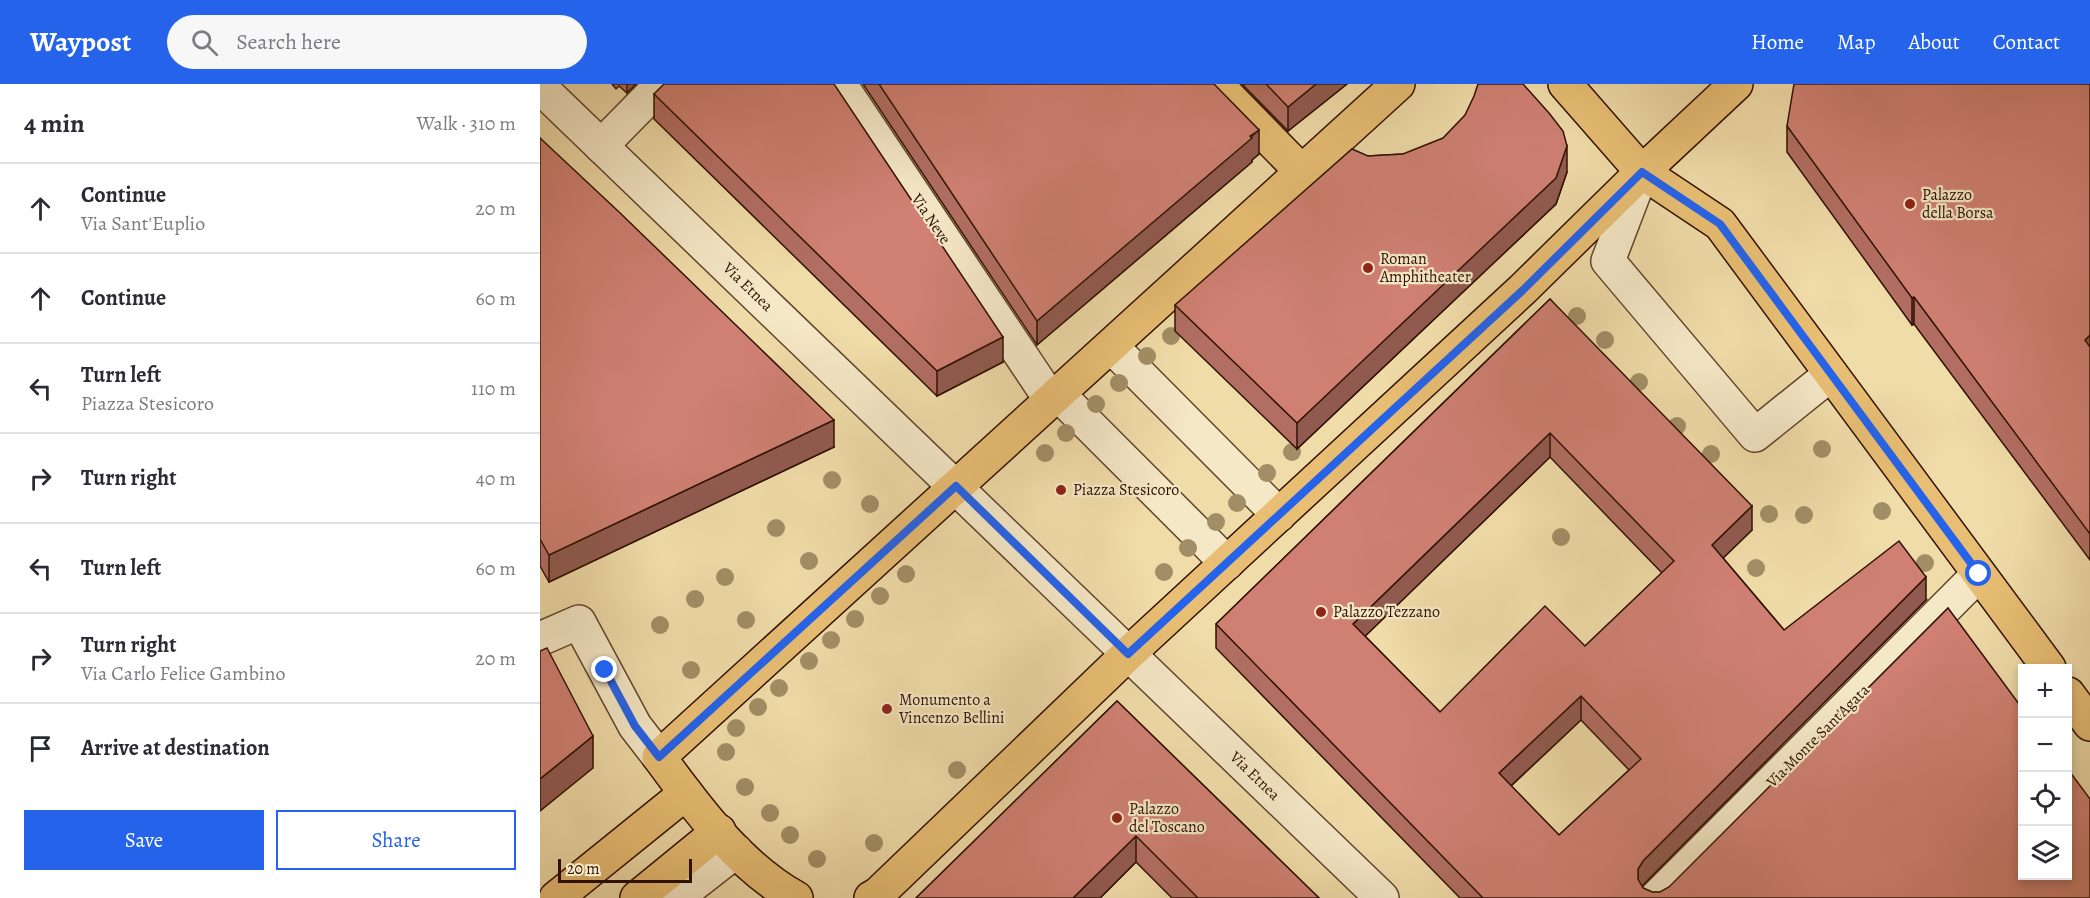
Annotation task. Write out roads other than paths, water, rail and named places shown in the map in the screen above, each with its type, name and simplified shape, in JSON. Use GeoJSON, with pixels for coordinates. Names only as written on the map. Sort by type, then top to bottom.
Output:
{"type":"FeatureCollection","features":[{"type":"Feature","properties":{"kind":"main road"},"geometry":{"type":"LineString","coordinates":[[1216,84],[1302,172]]}},
{"type":"Feature","properties":{"kind":"main road"},"geometry":{"type":"LineString","coordinates":[[796,898],[778,888],[728,841],[686,793],[659,757],[1398,84]]}},
{"type":"Feature","properties":{"kind":"main road"},"geometry":{"type":"LineString","coordinates":[[1565,84],[1642,172],[1720,224],[2045,664]]}},
{"type":"Feature","properties":{"kind":"main road"},"geometry":{"type":"LineString","coordinates":[[871,898],[1128,654],[1523,290],[1642,172],[1736,84]]}},
{"type":"Feature","properties":{"kind":"main road"},"geometry":{"type":"LineString","coordinates":[[2072,701],[2090,724]]}},
{"type":"Feature","properties":{"kind":"main road"},"geometry":{"type":"LineString","coordinates":[[556,898],[686,793]]}},
{"type":"Feature","properties":{"kind":"main road"},"geometry":{"type":"LineString","coordinates":[[637,898],[728,841]]}},
{"type":"Feature","properties":{"kind":"street"},"geometry":{"type":"LineString","coordinates":[[601,146],[662,84]]}},
{"type":"Feature","properties":{"kind":"street","name":"Via Neve"},"geometry":{"type":"LineString","coordinates":[[840,84],[1021,354],[1055,397],[1227,563]]}},
{"type":"Feature","properties":{"kind":"street","name":"Via Etnea"},"geometry":{"type":"LineString","coordinates":[[540,87],[1382,898]]}},
{"type":"Feature","properties":{"kind":"street"},"geometry":{"type":"LineString","coordinates":[[1642,172],[1608,261],[1755,435],[1831,374]]}},
{"type":"Feature","properties":{"kind":"street"},"geometry":{"type":"LineString","coordinates":[[1111,346],[1279,515]]}},
{"type":"Feature","properties":{"kind":"street","name":"Via Monte Sant'Agata"},"geometry":{"type":"LineString","coordinates":[[1656,898],[1979,574]]}},
{"type":"Feature","properties":{"kind":"street"},"geometry":{"type":"LineString","coordinates":[[540,639],[579,622],[635,726],[659,757]]}},
{"type":"Feature","properties":{"kind":"street"},"geometry":{"type":"LineString","coordinates":[[676,898],[728,841]]}},
{"type":"Feature","properties":{"kind":"place","name":"Palazzo della Borsa"},"geometry":{"type":"Point","coordinates":[1910,204]}},
{"type":"Feature","properties":{"kind":"place","name":"Roman Amphitheater"},"geometry":{"type":"Point","coordinates":[1368,268]}},
{"type":"Feature","properties":{"kind":"place","name":"Piazza Stesicoro"},"geometry":{"type":"Point","coordinates":[1061,490]}},
{"type":"Feature","properties":{"kind":"place","name":"Palazzo Tezzano"},"geometry":{"type":"Point","coordinates":[1321,612]}},
{"type":"Feature","properties":{"kind":"place","name":"Monumento a Vincenzo Bellini"},"geometry":{"type":"Point","coordinates":[887,709]}},
{"type":"Feature","properties":{"kind":"place","name":"Palazzo del Toscano"},"geometry":{"type":"Point","coordinates":[1117,818]}}]}
